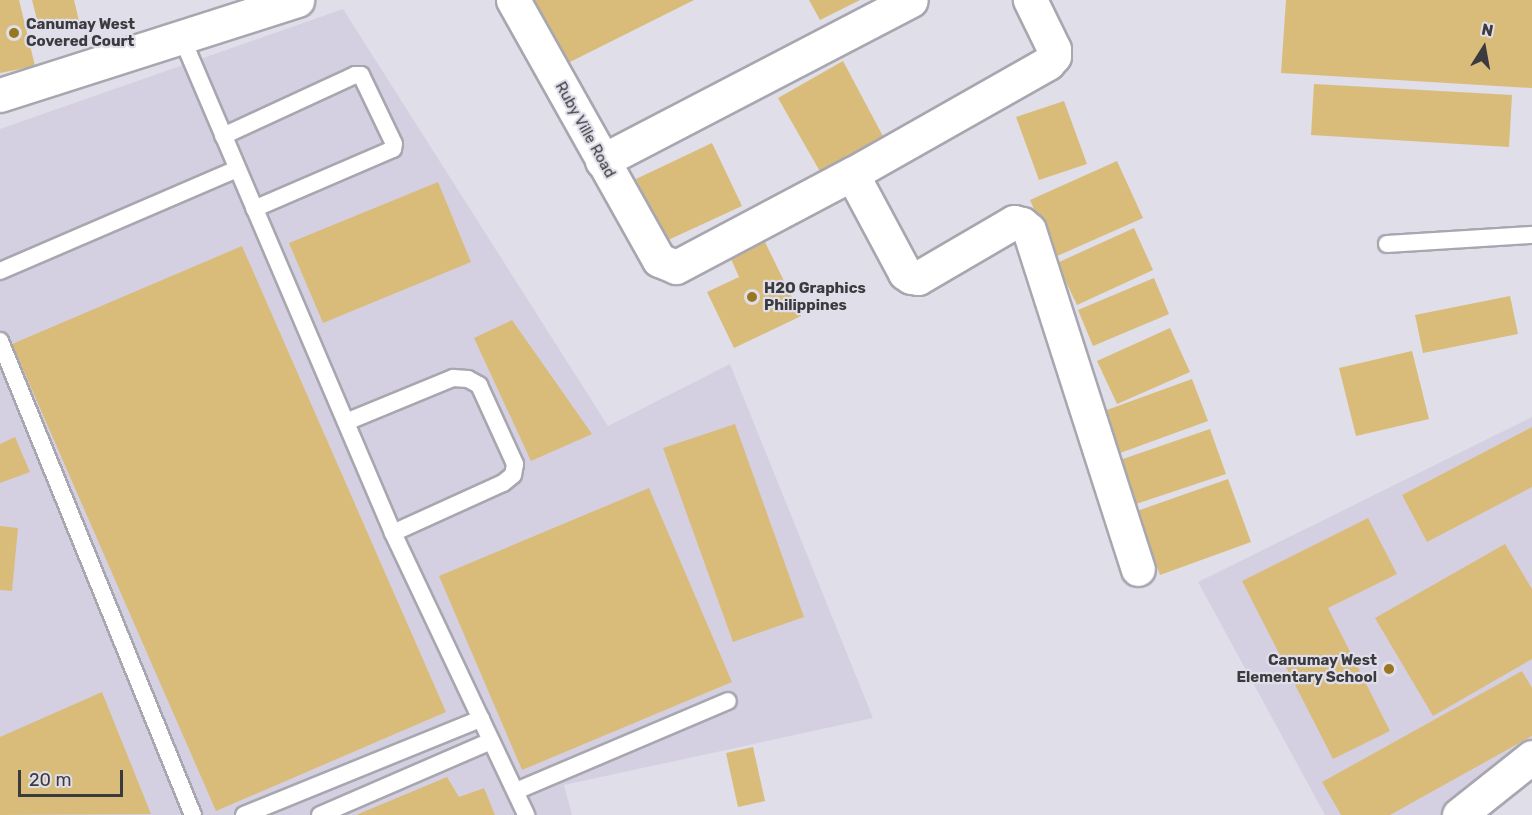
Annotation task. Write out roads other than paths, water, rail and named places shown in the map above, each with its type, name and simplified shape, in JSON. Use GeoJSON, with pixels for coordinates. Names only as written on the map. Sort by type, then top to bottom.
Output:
{"type":"FeatureCollection","features":[{"type":"Feature","properties":{"kind":"street"},"geometry":{"type":"LineString","coordinates":[[0,95],[297,0]]}},
{"type":"Feature","properties":{"kind":"street","name":"Ruby Ville Road"},"geometry":{"type":"LineString","coordinates":[[513,0],[659,260],[676,267],[852,174]]}},
{"type":"Feature","properties":{"kind":"street"},"geometry":{"type":"LineString","coordinates":[[602,161],[911,0]]}},
{"type":"Feature","properties":{"kind":"street"},"geometry":{"type":"LineString","coordinates":[[1030,0],[1054,49],[1054,56],[1048,63],[852,174],[905,273],[911,277],[918,278],[1014,222],[1022,224],[1029,230],[1138,569]]}},
{"type":"Feature","properties":{"kind":"street"},"geometry":{"type":"LineString","coordinates":[[1459,815],[1532,758]]}},
{"type":"Feature","properties":{"kind":"lane"},"geometry":{"type":"LineString","coordinates":[[182,38],[393,533],[526,815]]}},
{"type":"Feature","properties":{"kind":"lane"},"geometry":{"type":"LineString","coordinates":[[223,136],[355,75],[361,75],[394,144],[393,149],[254,209]]}},
{"type":"Feature","properties":{"kind":"lane"},"geometry":{"type":"LineString","coordinates":[[0,271],[237,169]]}},
{"type":"Feature","properties":{"kind":"lane"},"geometry":{"type":"LineString","coordinates":[[1387,244],[1532,235]]}},
{"type":"Feature","properties":{"kind":"lane"},"geometry":{"type":"LineString","coordinates":[[0,340],[193,815]]}},
{"type":"Feature","properties":{"kind":"lane"},"geometry":{"type":"LineString","coordinates":[[346,422],[453,378],[468,379],[478,385],[515,464],[513,475],[503,483],[393,533]]}},
{"type":"Feature","properties":{"kind":"lane"},"geometry":{"type":"LineString","coordinates":[[516,791],[728,702]]}},
{"type":"Feature","properties":{"kind":"lane"},"geometry":{"type":"LineString","coordinates":[[244,815],[481,719]]}},
{"type":"Feature","properties":{"kind":"lane"},"geometry":{"type":"LineString","coordinates":[[320,815],[491,741]]}},
{"type":"Feature","properties":{"kind":"place","name":"Canumay West Covered Court"},"geometry":{"type":"Point","coordinates":[14,33]}},
{"type":"Feature","properties":{"kind":"place","name":"H2O Graphics Philippines"},"geometry":{"type":"Point","coordinates":[752,297]}},
{"type":"Feature","properties":{"kind":"place","name":"Canumay West Elementary School"},"geometry":{"type":"Point","coordinates":[1389,669]}}]}
